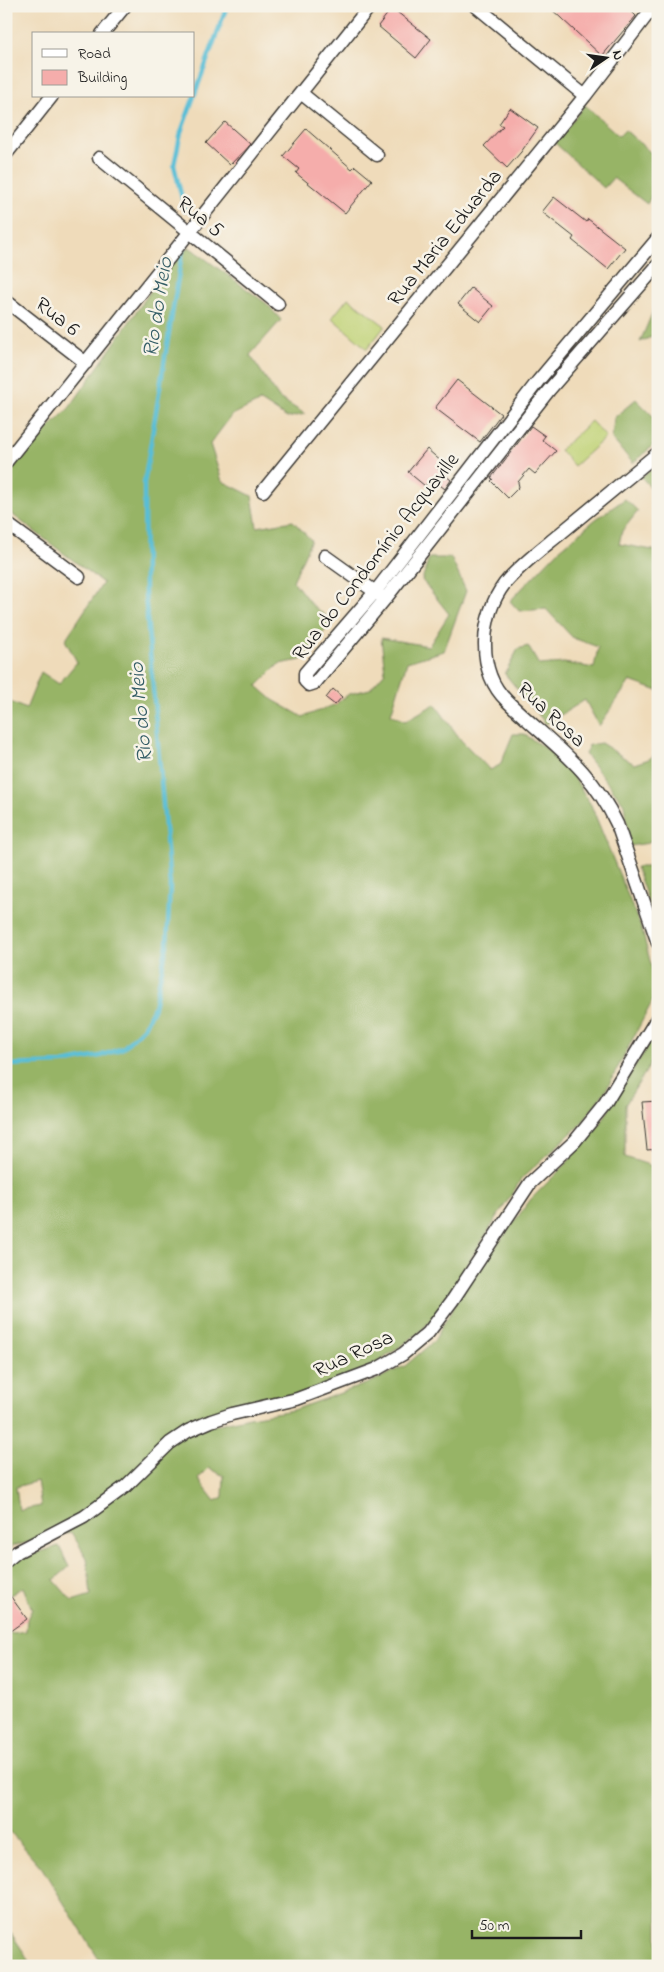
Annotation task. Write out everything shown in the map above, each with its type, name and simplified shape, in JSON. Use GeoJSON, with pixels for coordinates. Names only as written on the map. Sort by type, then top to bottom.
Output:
{"type":"FeatureCollection","features":[{"type":"Feature","properties":{"kind":"street"},"geometry":{"type":"LineString","coordinates":[[104,32],[124,6]]}},
{"type":"Feature","properties":{"kind":"street"},"geometry":{"type":"LineString","coordinates":[[6,462],[370,6]]}},
{"type":"Feature","properties":{"kind":"street"},"geometry":{"type":"LineString","coordinates":[[476,6],[585,96]]}},
{"type":"Feature","properties":{"kind":"street","name":"Rua Maria Eduarda"},"geometry":{"type":"LineString","coordinates":[[263,491],[585,96],[654,6]]}},
{"type":"Feature","properties":{"kind":"street"},"geometry":{"type":"LineString","coordinates":[[301,94],[376,155]]}},
{"type":"Feature","properties":{"kind":"street"},"geometry":{"type":"LineString","coordinates":[[6,154],[50,98]]}},
{"type":"Feature","properties":{"kind":"street","name":"Rua 5"},"geometry":{"type":"LineString","coordinates":[[99,158],[278,304]]}},
{"type":"Feature","properties":{"kind":"street","name":"Rua do Condomínio Acquaville"},"geometry":{"type":"LineString","coordinates":[[658,238],[538,381],[470,468],[380,595],[316,683],[309,685],[305,681],[305,673],[380,595],[481,477],[550,390],[658,265]]}},
{"type":"Feature","properties":{"kind":"street"},"geometry":{"type":"LineString","coordinates":[[624,278],[638,288]]}},
{"type":"Feature","properties":{"kind":"street","name":"Rua 6"},"geometry":{"type":"LineString","coordinates":[[6,301],[86,363]]}},
{"type":"Feature","properties":{"kind":"street"},"geometry":{"type":"LineString","coordinates":[[538,381],[550,390]]}},
{"type":"Feature","properties":{"kind":"street","name":"Rua Rosa"},"geometry":{"type":"LineString","coordinates":[[658,453],[534,555],[506,583],[491,608],[486,628],[487,668],[496,688],[506,701],[570,757],[588,777],[610,809],[617,824],[658,943]]}},
{"type":"Feature","properties":{"kind":"street"},"geometry":{"type":"LineString","coordinates":[[470,468],[481,477]]}},
{"type":"Feature","properties":{"kind":"street"},"geometry":{"type":"LineString","coordinates":[[6,523],[79,577]]}},
{"type":"Feature","properties":{"kind":"street"},"geometry":{"type":"LineString","coordinates":[[325,556],[380,595]]}},
{"type":"Feature","properties":{"kind":"street","name":"Rua Rosa"},"geometry":{"type":"LineString","coordinates":[[6,1561],[17,1552],[84,1518],[126,1486],[170,1443],[188,1431],[232,1414],[297,1399],[377,1369],[404,1354],[428,1333],[452,1301],[530,1183],[575,1141],[605,1104],[658,1017]]}},
{"type":"Feature","properties":{"kind":"green space"},"geometry":{"type":"Polygon","coordinates":[[[585,105],[619,136],[625,130],[658,159],[658,185],[647,204],[613,178],[604,188],[555,143],[585,105]]]}},
{"type":"Feature","properties":{"kind":"green space"},"geometry":{"type":"Polygon","coordinates":[[[189,247],[267,304],[281,320],[250,355],[279,398],[305,414],[287,418],[261,401],[232,415],[210,444],[222,481],[252,496],[257,527],[293,521],[311,540],[293,581],[312,605],[333,621],[301,660],[279,664],[257,686],[273,700],[303,717],[334,705],[349,694],[370,689],[385,672],[381,638],[429,646],[449,614],[422,580],[429,558],[451,558],[466,591],[444,651],[407,662],[391,714],[405,721],[435,704],[461,740],[490,770],[500,765],[513,734],[524,734],[564,761],[591,805],[642,930],[655,980],[653,1000],[606,1090],[580,1125],[522,1178],[431,1321],[416,1335],[376,1364],[302,1395],[200,1417],[211,1426],[293,1410],[369,1383],[405,1366],[434,1341],[462,1292],[531,1199],[565,1165],[600,1124],[658,1029],[658,1052],[625,1105],[625,1157],[658,1168],[658,1966],[103,1966],[42,1868],[6,1827],[6,1634],[26,1631],[27,1619],[32,1609],[23,1587],[6,1598],[6,1566],[12,1560],[59,1546],[69,1567],[54,1580],[72,1601],[91,1595],[87,1558],[71,1532],[13,1546],[6,1552],[6,700],[26,709],[41,672],[59,684],[77,662],[65,640],[103,583],[9,512],[6,487],[14,453],[42,435],[70,407],[164,272],[189,247]],[[209,1468],[198,1479],[215,1501],[223,1497],[224,1476],[209,1468]],[[37,1481],[16,1487],[19,1510],[41,1506],[37,1481]]]}},
{"type":"Feature","properties":{"kind":"green space"},"geometry":{"type":"Polygon","coordinates":[[[348,298],[385,326],[367,349],[332,318],[348,298]]]}},
{"type":"Feature","properties":{"kind":"green space"},"geometry":{"type":"Polygon","coordinates":[[[658,308],[658,334],[640,342],[654,309],[658,308]]]}},
{"type":"Feature","properties":{"kind":"green space"},"geometry":{"type":"Polygon","coordinates":[[[636,399],[658,421],[658,441],[633,463],[612,439],[614,418],[636,399]]]}},
{"type":"Feature","properties":{"kind":"green space"},"geometry":{"type":"Polygon","coordinates":[[[591,421],[606,437],[574,466],[560,450],[591,421]]]}},
{"type":"Feature","properties":{"kind":"green space"},"geometry":{"type":"Polygon","coordinates":[[[658,465],[658,495],[641,477],[658,465]]]}},
{"type":"Feature","properties":{"kind":"green space"},"geometry":{"type":"Polygon","coordinates":[[[625,499],[638,511],[622,531],[619,544],[658,551],[658,691],[630,681],[599,726],[585,700],[546,724],[505,674],[518,649],[528,646],[539,665],[564,663],[594,668],[598,647],[573,638],[546,609],[519,611],[510,601],[558,551],[596,519],[625,499]]]}},
{"type":"Feature","properties":{"kind":"green space"},"geometry":{"type":"Polygon","coordinates":[[[601,743],[634,764],[649,759],[658,753],[658,834],[649,843],[630,846],[624,804],[585,754],[589,745],[601,743]]]}},
{"type":"Feature","properties":{"kind":"green space"},"geometry":{"type":"Polygon","coordinates":[[[636,867],[651,867],[653,896],[658,906],[658,929],[636,867]]]}},
{"type":"Feature","properties":{"kind":"green space"},"geometry":{"type":"Polygon","coordinates":[[[6,1926],[33,1966],[6,1966],[6,1926]]]}},
{"type":"Feature","properties":{"kind":"building"},"geometry":{"type":"Polygon","coordinates":[[[548,6],[626,6],[636,16],[602,56],[548,6]]]}},
{"type":"Feature","properties":{"kind":"building"},"geometry":{"type":"Polygon","coordinates":[[[392,8],[431,39],[416,58],[378,26],[392,8]]]}},
{"type":"Feature","properties":{"kind":"building"},"geometry":{"type":"Polygon","coordinates":[[[510,108],[538,128],[507,168],[484,146],[503,126],[499,124],[510,108]]]}},
{"type":"Feature","properties":{"kind":"building"},"geometry":{"type":"Polygon","coordinates":[[[225,122],[250,144],[230,165],[206,143],[225,122]]]}},
{"type":"Feature","properties":{"kind":"building"},"geometry":{"type":"Polygon","coordinates":[[[306,129],[352,169],[355,166],[372,180],[345,213],[296,173],[299,169],[283,156],[306,129]]]}},
{"type":"Feature","properties":{"kind":"building"},"geometry":{"type":"Polygon","coordinates":[[[554,197],[586,222],[588,219],[625,248],[608,269],[572,240],[574,237],[542,212],[554,197]]]}},
{"type":"Feature","properties":{"kind":"building"},"geometry":{"type":"Polygon","coordinates":[[[471,288],[493,306],[480,322],[458,304],[471,288]]]}},
{"type":"Feature","properties":{"kind":"building"},"geometry":{"type":"Polygon","coordinates":[[[457,380],[501,414],[480,442],[435,408],[457,380]]]}},
{"type":"Feature","properties":{"kind":"building"},"geometry":{"type":"Polygon","coordinates":[[[531,426],[545,436],[542,440],[556,451],[535,474],[529,469],[518,482],[519,487],[508,498],[491,481],[493,479],[491,478],[531,426]]]}},
{"type":"Feature","properties":{"kind":"building"},"geometry":{"type":"Polygon","coordinates":[[[427,449],[443,463],[438,469],[451,480],[445,489],[431,478],[425,486],[408,472],[427,449]]]}},
{"type":"Feature","properties":{"kind":"building"},"geometry":{"type":"Polygon","coordinates":[[[333,689],[342,697],[335,705],[326,698],[333,689]]]}},
{"type":"Feature","properties":{"kind":"building"},"geometry":{"type":"Polygon","coordinates":[[[658,1101],[658,1149],[647,1150],[642,1102],[658,1101]]]}},
{"type":"Feature","properties":{"kind":"building"},"geometry":{"type":"Polygon","coordinates":[[[6,1590],[27,1619],[6,1634],[6,1590]]]}},
{"type":"Feature","properties":{"kind":"waterway","name":"Rio do Meio"},"geometry":{"type":"LineString","coordinates":[[195,94],[227,6]]}},
{"type":"Feature","properties":{"kind":"waterway","name":"Rio do Meio"},"geometry":{"type":"LineString","coordinates":[[185,211],[174,165],[181,132],[193,98]]}},
{"type":"Feature","properties":{"kind":"waterway","name":"Rio do Meio"},"geometry":{"type":"LineString","coordinates":[[6,1065],[62,1063],[100,1056],[123,1048],[144,1027],[154,1007],[167,945],[170,885],[145,594],[144,484],[183,248]]}}]}
